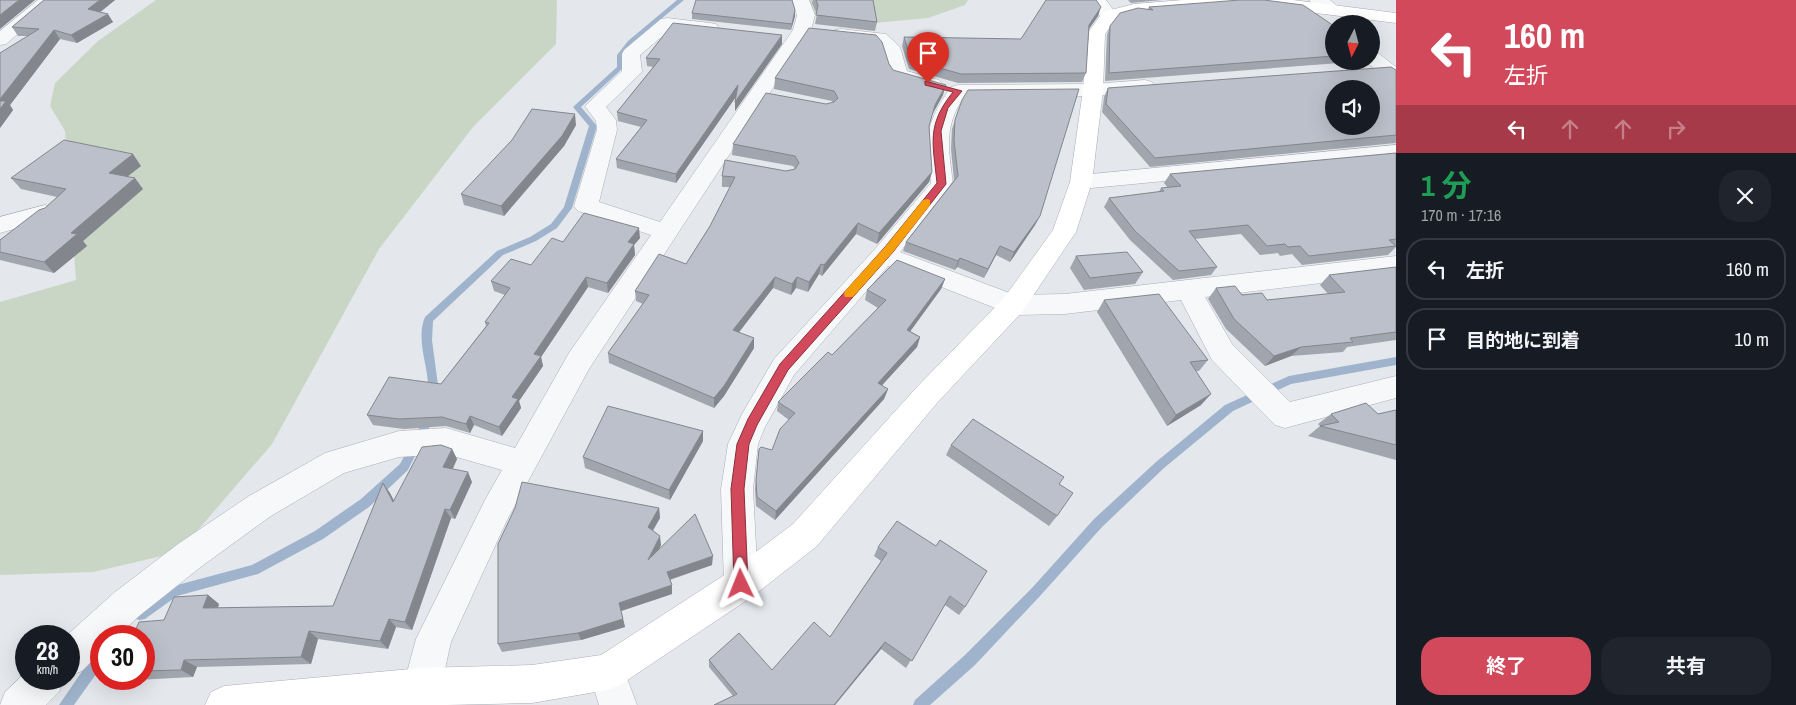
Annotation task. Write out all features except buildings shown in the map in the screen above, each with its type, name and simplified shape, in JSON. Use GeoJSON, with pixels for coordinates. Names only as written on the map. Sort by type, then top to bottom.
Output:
{"type":"FeatureCollection","features":[{"type":"Feature","properties":{"kind":"street"},"geometry":{"type":"LineString","coordinates":[[21,0],[46,1]]}},
{"type":"Feature","properties":{"kind":"street"},"geometry":{"type":"LineString","coordinates":[[422,688],[434,639],[496,510],[579,361],[667,232],[724,161],[769,96],[791,35],[807,22],[806,12],[800,0]]}},
{"type":"Feature","properties":{"kind":"street"},"geometry":{"type":"LineString","coordinates":[[224,705],[422,688],[532,684],[613,689],[741,584],[805,535],[927,395],[1013,305],[1064,232],[1081,182],[1093,90],[1096,34],[1103,8],[1119,12],[1134,9],[1251,0],[1318,5],[1396,18]]}},
{"type":"Feature","properties":{"kind":"street"},"geometry":{"type":"LineString","coordinates":[[0,40],[46,1]]}},
{"type":"Feature","properties":{"kind":"street"},"geometry":{"type":"LineString","coordinates":[[1318,5],[1325,16]]}},
{"type":"Feature","properties":{"kind":"street"},"geometry":{"type":"LineString","coordinates":[[667,232],[586,206],[607,130],[606,120],[595,106],[632,72],[631,54],[667,23],[726,30]]}},
{"type":"Feature","properties":{"kind":"street"},"geometry":{"type":"LineString","coordinates":[[791,35],[880,38],[891,47],[898,75],[958,91],[1093,90],[1171,84]]}},
{"type":"Feature","properties":{"kind":"street"},"geometry":{"type":"LineString","coordinates":[[741,584],[737,489],[743,444],[752,423],[784,367],[884,254],[942,184],[937,131],[944,108],[958,91]]}},
{"type":"Feature","properties":{"kind":"street"},"geometry":{"type":"LineString","coordinates":[[1081,182],[1396,152]]}},
{"type":"Feature","properties":{"kind":"street"},"geometry":{"type":"LineString","coordinates":[[0,225],[45,213]]}},
{"type":"Feature","properties":{"kind":"street"},"geometry":{"type":"LineString","coordinates":[[884,254],[1013,305],[1065,304],[1396,265]]}},
{"type":"Feature","properties":{"kind":"street"},"geometry":{"type":"LineString","coordinates":[[1188,289],[1222,352],[1285,416],[1396,387]]}},
{"type":"Feature","properties":{"kind":"street"},"geometry":{"type":"LineString","coordinates":[[80,648],[127,604],[190,555],[260,506],[336,462],[399,444],[446,441],[522,463]]}},
{"type":"Feature","properties":{"kind":"street"},"geometry":{"type":"LineString","coordinates":[[18,705],[34,690]]}},
{"type":"Feature","properties":{"kind":"green space"},"geometry":{"type":"Polygon","coordinates":[[[156,0],[557,0],[556,44],[473,127],[379,249],[272,444],[179,552],[93,572],[0,575],[0,302],[76,280],[65,131],[50,106],[55,83],[98,41],[156,0]]]}},
{"type":"Feature","properties":{"kind":"green space"},"geometry":{"type":"Polygon","coordinates":[[[776,0],[968,0],[965,5],[928,18],[874,23],[799,12],[776,0]]]}},
{"type":"Feature","properties":{"kind":"waterway"},"geometry":{"type":"LineString","coordinates":[[431,396],[433,385],[427,340],[428,320],[500,253],[533,239],[554,226],[568,208],[593,126],[577,107],[620,68],[620,55],[630,42],[681,0]]}},
{"type":"Feature","properties":{"kind":"waterway"},"geometry":{"type":"LineString","coordinates":[[920,705],[970,660],[1036,592],[1098,523],[1160,465],[1229,408],[1289,380],[1396,361]]}},
{"type":"Feature","properties":{"kind":"waterway"},"geometry":{"type":"LineString","coordinates":[[140,614],[174,591],[254,570],[319,535],[365,503],[404,467],[424,428],[427,415]]}},
{"type":"Feature","properties":{"kind":"waterway"},"geometry":{"type":"LineString","coordinates":[[66,705],[90,671]]}},
{"type":"Feature","properties":{"kind":"slow traffic"},"geometry":{"type":"LineString","coordinates":[[849,294],[927,202]]}},
{"type":"Feature","properties":{"kind":"route"},"geometry":{"type":"LineString","coordinates":[[741,584],[737,489],[743,444],[752,423],[784,367],[889,249],[942,184],[937,131],[944,108],[958,91],[928,83]]}}]}
